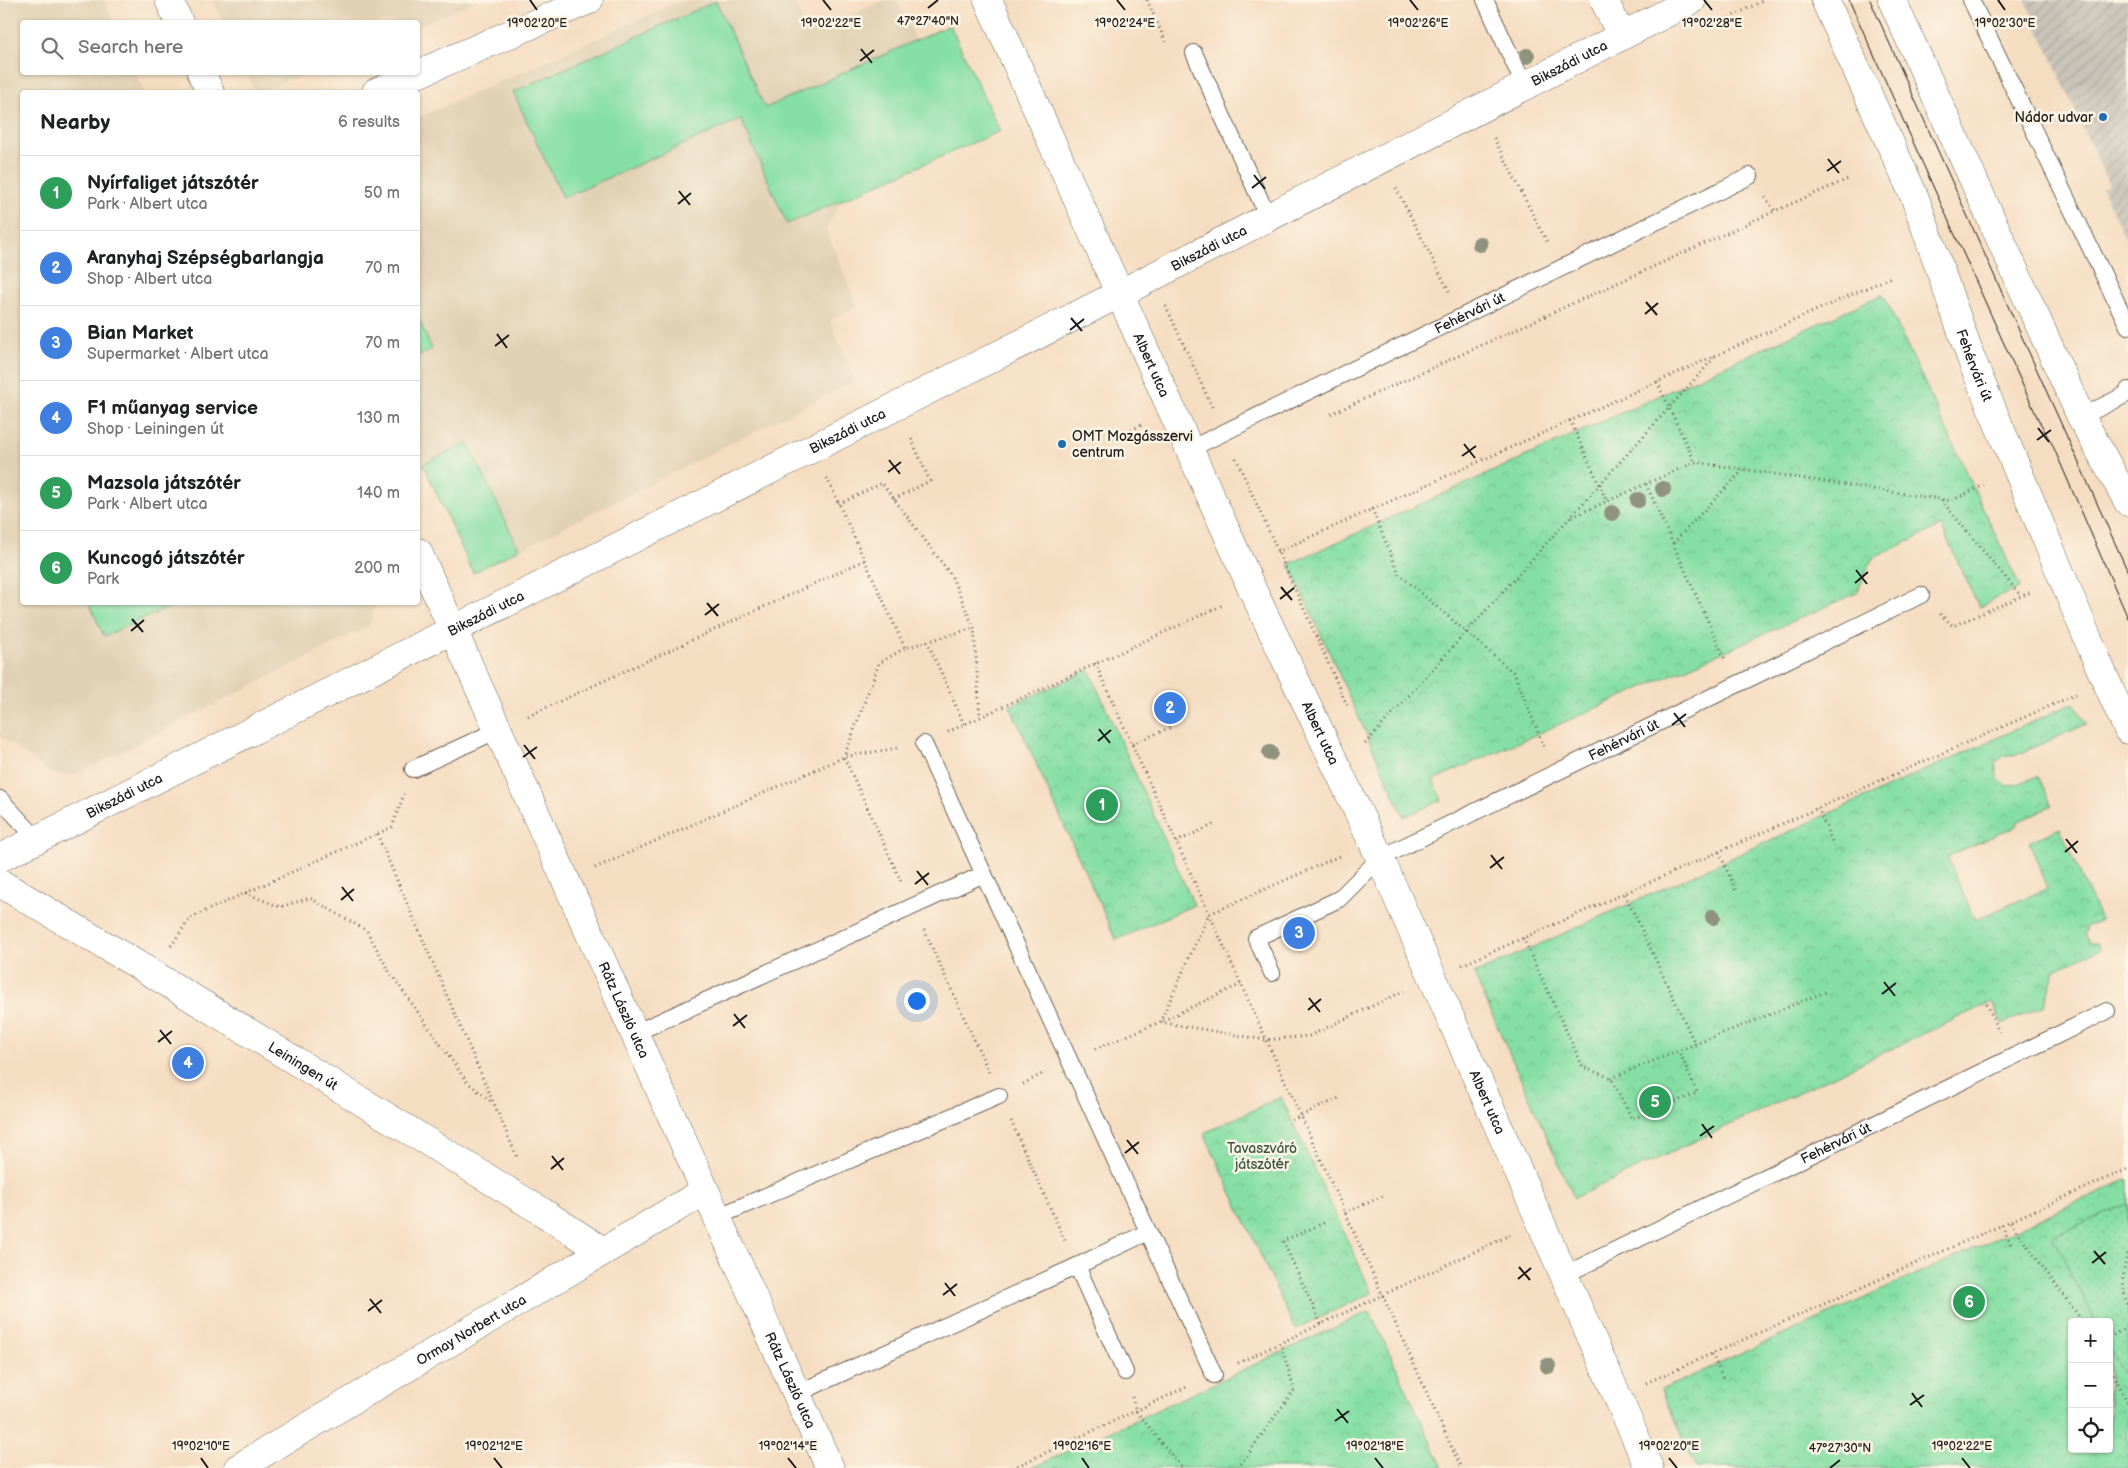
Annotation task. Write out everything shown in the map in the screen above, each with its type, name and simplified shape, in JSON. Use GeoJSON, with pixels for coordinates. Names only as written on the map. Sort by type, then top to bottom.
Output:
{"type":"FeatureCollection","features":[{"type":"Feature","properties":{"kind":"street"},"geometry":{"type":"LineString","coordinates":[[169,0],[178,20]]}},
{"type":"Feature","properties":{"kind":"street"},"geometry":{"type":"LineString","coordinates":[[420,73],[589,0]]}},
{"type":"Feature","properties":{"kind":"street","name":"Albert utca"},"geometry":{"type":"LineString","coordinates":[[988,0],[1119,294],[1306,704],[1380,858],[1649,1468]]}},
{"type":"Feature","properties":{"kind":"street"},"geometry":{"type":"LineString","coordinates":[[1604,0],[1621,35]]}},
{"type":"Feature","properties":{"kind":"street","name":"Bikszádi utca"},"geometry":{"type":"LineString","coordinates":[[0,858],[452,628],[1119,294],[1524,84],[1692,0]]}},
{"type":"Feature","properties":{"kind":"street","name":"Fehérvári út"},"geometry":{"type":"LineString","coordinates":[[1825,0],[1915,198],[1972,360],[2098,663],[2127,727]]}},
{"type":"Feature","properties":{"kind":"street"},"geometry":{"type":"LineString","coordinates":[[1892,0],[2081,417],[2128,502]]}},
{"type":"Feature","properties":{"kind":"street"},"geometry":{"type":"LineString","coordinates":[[203,75],[209,90]]}},
{"type":"Feature","properties":{"kind":"street"},"geometry":{"type":"LineString","coordinates":[[381,90],[415,75]]}},
{"type":"Feature","properties":{"kind":"street","name":"Rátz László utca"},"geometry":{"type":"LineString","coordinates":[[420,556],[830,1468]]}},
{"type":"Feature","properties":{"kind":"street","name":"Leiningen út"},"geometry":{"type":"LineString","coordinates":[[0,883],[153,974],[604,1251]]}},
{"type":"Feature","properties":{"kind":"street","name":"Ormay Norbert utca"},"geometry":{"type":"LineString","coordinates":[[238,1468],[705,1190]]}},
{"type":"Feature","properties":{"kind":"lane"},"geometry":{"type":"LineString","coordinates":[[1485,0],[1524,84]]}},
{"type":"Feature","properties":{"kind":"lane"},"geometry":{"type":"LineString","coordinates":[[1971,0],[2128,326]]}},
{"type":"Feature","properties":{"kind":"lane"},"geometry":{"type":"LineString","coordinates":[[1194,53],[1268,217]]}},
{"type":"Feature","properties":{"kind":"lane","name":"Fehérvári út"},"geometry":{"type":"LineString","coordinates":[[1190,449],[1750,176]]}},
{"type":"Feature","properties":{"kind":"lane"},"geometry":{"type":"LineString","coordinates":[[2081,417],[2125,395],[2128,390]]}},
{"type":"Feature","properties":{"kind":"lane","name":"Fehérvári út"},"geometry":{"type":"LineString","coordinates":[[1272,974],[1256,938],[1339,899],[1380,858],[1921,595]]}},
{"type":"Feature","properties":{"kind":"lane"},"geometry":{"type":"LineString","coordinates":[[413,770],[498,730]]}},
{"type":"Feature","properties":{"kind":"lane"},"geometry":{"type":"LineString","coordinates":[[924,744],[1214,1375]]}},
{"type":"Feature","properties":{"kind":"lane"},"geometry":{"type":"LineString","coordinates":[[0,799],[37,839]]}},
{"type":"Feature","properties":{"kind":"lane"},"geometry":{"type":"LineString","coordinates":[[635,1033],[984,874]]}},
{"type":"Feature","properties":{"kind":"lane","name":"Fehérvári út"},"geometry":{"type":"LineString","coordinates":[[1564,1275],[2107,1011]]}},
{"type":"Feature","properties":{"kind":"lane"},"geometry":{"type":"LineString","coordinates":[[717,1217],[999,1096]]}},
{"type":"Feature","properties":{"kind":"lane"},"geometry":{"type":"LineString","coordinates":[[796,1394],[1148,1232]]}},
{"type":"Feature","properties":{"kind":"lane"},"geometry":{"type":"LineString","coordinates":[[1077,1266],[1125,1372]]}},
{"type":"Feature","properties":{"kind":"path"},"geometry":{"type":"LineString","coordinates":[[1147,0],[1170,51],[1194,53]]}},
{"type":"Feature","properties":{"kind":"path"},"geometry":{"type":"LineString","coordinates":[[1494,137],[1560,269]]}},
{"type":"Feature","properties":{"kind":"path"},"geometry":{"type":"LineString","coordinates":[[1750,176],[1775,211]]}},
{"type":"Feature","properties":{"kind":"path"},"geometry":{"type":"LineString","coordinates":[[1325,416],[1848,179]]}},
{"type":"Feature","properties":{"kind":"path"},"geometry":{"type":"LineString","coordinates":[[1396,187],[1462,317]]}},
{"type":"Feature","properties":{"kind":"path"},"geometry":{"type":"LineString","coordinates":[[1277,552],[1891,277]]}},
{"type":"Feature","properties":{"kind":"path"},"geometry":{"type":"LineString","coordinates":[[1364,744],[1716,356]]}},
{"type":"Feature","properties":{"kind":"path"},"geometry":{"type":"LineString","coordinates":[[1657,382],[1695,462]]}},
{"type":"Feature","properties":{"kind":"path"},"geometry":{"type":"LineString","coordinates":[[894,499],[930,481],[896,406]]}},
{"type":"Feature","properties":{"kind":"path"},"geometry":{"type":"LineString","coordinates":[[1570,420],[1607,502]]}},
{"type":"Feature","properties":{"kind":"path"},"geometry":{"type":"LineString","coordinates":[[812,447],[905,648]]}},
{"type":"Feature","properties":{"kind":"path"},"geometry":{"type":"LineString","coordinates":[[1235,458],[1244,453]]}},
{"type":"Feature","properties":{"kind":"path"},"geometry":{"type":"LineString","coordinates":[[1569,518],[1695,462],[1951,501],[1984,485]]}},
{"type":"Feature","properties":{"kind":"path"},"geometry":{"type":"LineString","coordinates":[[1673,543],[1743,469]]}},
{"type":"Feature","properties":{"kind":"path"},"geometry":{"type":"LineString","coordinates":[[839,504],[882,483],[951,576],[974,628],[980,716]]}},
{"type":"Feature","properties":{"kind":"path"},"geometry":{"type":"LineString","coordinates":[[1646,484],[1737,684]]}},
{"type":"Feature","properties":{"kind":"path"},"geometry":{"type":"LineString","coordinates":[[1940,499],[2021,596]]}},
{"type":"Feature","properties":{"kind":"path"},"geometry":{"type":"LineString","coordinates":[[1372,509],[1399,574],[1514,674],[1554,772]]}},
{"type":"Feature","properties":{"kind":"path"},"geometry":{"type":"LineString","coordinates":[[498,730],[865,560]]}},
{"type":"Feature","properties":{"kind":"path"},"geometry":{"type":"LineString","coordinates":[[1921,595],[1952,626],[2031,592]]}},
{"type":"Feature","properties":{"kind":"path"},"geometry":{"type":"LineString","coordinates":[[974,628],[905,648],[879,663],[844,757],[1077,1266]]}},
{"type":"Feature","properties":{"kind":"path"},"geometry":{"type":"LineString","coordinates":[[927,641],[964,724]]}},
{"type":"Feature","properties":{"kind":"path"},"geometry":{"type":"LineString","coordinates":[[1095,663],[1461,1468]]}},
{"type":"Feature","properties":{"kind":"path"},"geometry":{"type":"LineString","coordinates":[[1241,984],[1160,1022],[1266,1040],[1309,1036],[1433,978],[2077,694]]}},
{"type":"Feature","properties":{"kind":"path"},"geometry":{"type":"LineString","coordinates":[[1132,744],[1171,726]]}},
{"type":"Feature","properties":{"kind":"path"},"geometry":{"type":"LineString","coordinates":[[153,974],[190,918],[392,827],[413,770]]}},
{"type":"Feature","properties":{"kind":"path"},"geometry":{"type":"LineString","coordinates":[[1818,808],[1835,849]]}},
{"type":"Feature","properties":{"kind":"path"},"geometry":{"type":"LineString","coordinates":[[1176,842],[1214,824]]}},
{"type":"Feature","properties":{"kind":"path"},"geometry":{"type":"LineString","coordinates":[[377,834],[520,1165]]}},
{"type":"Feature","properties":{"kind":"path"},"geometry":{"type":"LineString","coordinates":[[1719,852],[1737,893]]}},
{"type":"Feature","properties":{"kind":"path"},"geometry":{"type":"LineString","coordinates":[[245,893],[280,908],[310,898],[367,930],[389,971],[467,1082],[494,1104]]}},
{"type":"Feature","properties":{"kind":"path"},"geometry":{"type":"LineString","coordinates":[[1625,894],[1695,1044]]}},
{"type":"Feature","properties":{"kind":"path"},"geometry":{"type":"LineString","coordinates":[[1523,938],[1583,1067],[1611,1078],[1632,1119],[1697,1093],[1679,1051]]}},
{"type":"Feature","properties":{"kind":"path"},"geometry":{"type":"LineString","coordinates":[[1611,1078],[1828,991]]}},
{"type":"Feature","properties":{"kind":"path"},"geometry":{"type":"LineString","coordinates":[[1094,1050],[1155,1024]]}},
{"type":"Feature","properties":{"kind":"path"},"geometry":{"type":"LineString","coordinates":[[1292,1120],[1339,1098]]}},
{"type":"Feature","properties":{"kind":"path"},"geometry":{"type":"LineString","coordinates":[[1618,1396],[2128,1169]]}},
{"type":"Feature","properties":{"kind":"path"},"geometry":{"type":"LineString","coordinates":[[1345,1214],[1383,1196]]}},
{"type":"Feature","properties":{"kind":"path"},"geometry":{"type":"LineString","coordinates":[[1013,1468],[1540,1221]]}},
{"type":"Feature","properties":{"kind":"path"},"geometry":{"type":"LineString","coordinates":[[1321,1324],[1283,1241],[1326,1222]]}},
{"type":"Feature","properties":{"kind":"path"},"geometry":{"type":"LineString","coordinates":[[2010,1222],[2080,1318]]}},
{"type":"Feature","properties":{"kind":"path"},"geometry":{"type":"LineString","coordinates":[[2002,1225],[2012,1247]]}},
{"type":"Feature","properties":{"kind":"path"},"geometry":{"type":"LineString","coordinates":[[2128,1254],[2124,1266],[2122,1287],[2128,1310]]}},
{"type":"Feature","properties":{"kind":"path"},"geometry":{"type":"LineString","coordinates":[[2113,1335],[2128,1326]]}},
{"type":"Feature","properties":{"kind":"path"},"geometry":{"type":"LineString","coordinates":[[1240,1468],[1294,1390],[1281,1343]]}},
{"type":"Feature","properties":{"kind":"path"},"geometry":{"type":"LineString","coordinates":[[1712,1354],[1724,1381]]}},
{"type":"Feature","properties":{"kind":"path"},"geometry":{"type":"LineString","coordinates":[[1125,1372],[1136,1411],[1182,1468]]}},
{"type":"Feature","properties":{"kind":"path"},"geometry":{"type":"LineString","coordinates":[[2113,1373],[2128,1403]]}},
{"type":"Feature","properties":{"kind":"shaded area"},"geometry":{"type":"Polygon","coordinates":[[[0,0],[104,0],[113,20],[20,20],[20,75],[137,75],[144,90],[20,90],[20,605],[375,606],[369,626],[75,775],[52,774],[0,736],[0,0]]]}},
{"type":"Feature","properties":{"kind":"shaded area"},"geometry":{"type":"Polygon","coordinates":[[[213,0],[478,0],[420,25],[420,20],[222,20],[213,0]]]}},
{"type":"Feature","properties":{"kind":"shaded area"},"geometry":{"type":"Polygon","coordinates":[[[683,0],[793,0],[808,34],[885,0],[897,0],[916,41],[950,25],[1000,131],[841,201],[826,229],[857,306],[830,320],[855,381],[473,573],[420,457],[420,117],[683,0]]]}},
{"type":"Feature","properties":{"kind":"shaded area","name":"Nádor udvar"},"geometry":{"type":"Polygon","coordinates":[[[2025,0],[2128,0],[2128,236],[2125,238],[2102,188],[2109,185],[2025,0]]]}},
{"type":"Feature","properties":{"kind":"shaded area"},"geometry":{"type":"Polygon","coordinates":[[[247,75],[301,75],[264,90],[254,90],[247,75]]]}},
{"type":"Feature","properties":{"kind":"green space"},"geometry":{"type":"Polygon","coordinates":[[[716,1],[765,108],[950,25],[1000,131],[787,224],[741,119],[563,198],[513,92],[716,1]]]}},
{"type":"Feature","properties":{"kind":"green space"},"geometry":{"type":"Polygon","coordinates":[[[1883,294],[2020,587],[1979,607],[1941,526],[1872,559],[1857,593],[1433,780],[1442,800],[1404,817],[1289,564],[1883,294]]]}},
{"type":"Feature","properties":{"kind":"green space"},"geometry":{"type":"Polygon","coordinates":[[[420,322],[432,349],[420,356],[420,322]]]}},
{"type":"Feature","properties":{"kind":"green space"},"geometry":{"type":"Polygon","coordinates":[[[468,443],[519,549],[473,573],[423,464],[468,443]]]}},
{"type":"Feature","properties":{"kind":"green space"},"geometry":{"type":"Polygon","coordinates":[[[90,605],[174,605],[104,636],[90,605]]]}},
{"type":"Feature","properties":{"kind":"green space"},"geometry":{"type":"Polygon","coordinates":[[[1089,670],[1194,905],[1116,940],[1010,706],[1089,670]]]}},
{"type":"Feature","properties":{"kind":"green space"},"geometry":{"type":"Polygon","coordinates":[[[2074,703],[2087,724],[2014,756],[2004,756],[1995,763],[1997,776],[2006,786],[2018,784],[2038,776],[2052,806],[2017,822],[2018,825],[1947,857],[1975,920],[2048,888],[2029,842],[2060,828],[2101,920],[2087,926],[2085,935],[2091,943],[2098,943],[2100,949],[2055,970],[2044,1006],[2002,1024],[1992,1002],[1987,1004],[1574,1198],[1474,974],[2074,703]]]}},
{"type":"Feature","properties":{"kind":"green space","name":"Tavaszváró játszótér"},"geometry":{"type":"Polygon","coordinates":[[[1281,1097],[1372,1293],[1295,1329],[1204,1133],[1281,1097]]]}},
{"type":"Feature","properties":{"kind":"green space"},"geometry":{"type":"Polygon","coordinates":[[[2128,1179],[2128,1468],[1696,1468],[1661,1390],[2128,1179]]]}},
{"type":"Feature","properties":{"kind":"green space"},"geometry":{"type":"Polygon","coordinates":[[[2128,1204],[2128,1383],[2113,1355],[2113,1318],[2094,1318],[2052,1236],[2128,1204]]]}},
{"type":"Feature","properties":{"kind":"green space"},"geometry":{"type":"Polygon","coordinates":[[[1370,1311],[1443,1468],[1032,1468],[1370,1311]]]}},
{"type":"Feature","properties":{"kind":"tram line"},"geometry":{"type":"LineString","coordinates":[[1849,0],[2038,419],[2052,444],[2128,618]]}},
{"type":"Feature","properties":{"kind":"tram line"},"geometry":{"type":"LineString","coordinates":[[1870,0],[2128,572]]}},
{"type":"Feature","properties":{"kind":"place","name":"Nádor udvar"},"geometry":{"type":"Point","coordinates":[2103,117]}},
{"type":"Feature","properties":{"kind":"place","name":"OMT Mozgásszervi centrum"},"geometry":{"type":"Point","coordinates":[1062,444]}},
{"type":"Feature","properties":{"kind":"place","name":"Aranyhaj Szépségbarlangja"},"geometry":{"type":"Point","coordinates":[1170,708]}},
{"type":"Feature","properties":{"kind":"place","name":"Nyírfaliget játszótér"},"geometry":{"type":"Point","coordinates":[1102,805]}},
{"type":"Feature","properties":{"kind":"place","name":"Bian Market"},"geometry":{"type":"Point","coordinates":[1299,933]}},
{"type":"Feature","properties":{"kind":"place","name":"F1 műanyag service"},"geometry":{"type":"Point","coordinates":[188,1063]}},
{"type":"Feature","properties":{"kind":"place","name":"Mazsola játszótér"},"geometry":{"type":"Point","coordinates":[1655,1102]}},
{"type":"Feature","properties":{"kind":"place","name":"Kuncogó játszótér"},"geometry":{"type":"Point","coordinates":[1969,1302]}}]}
